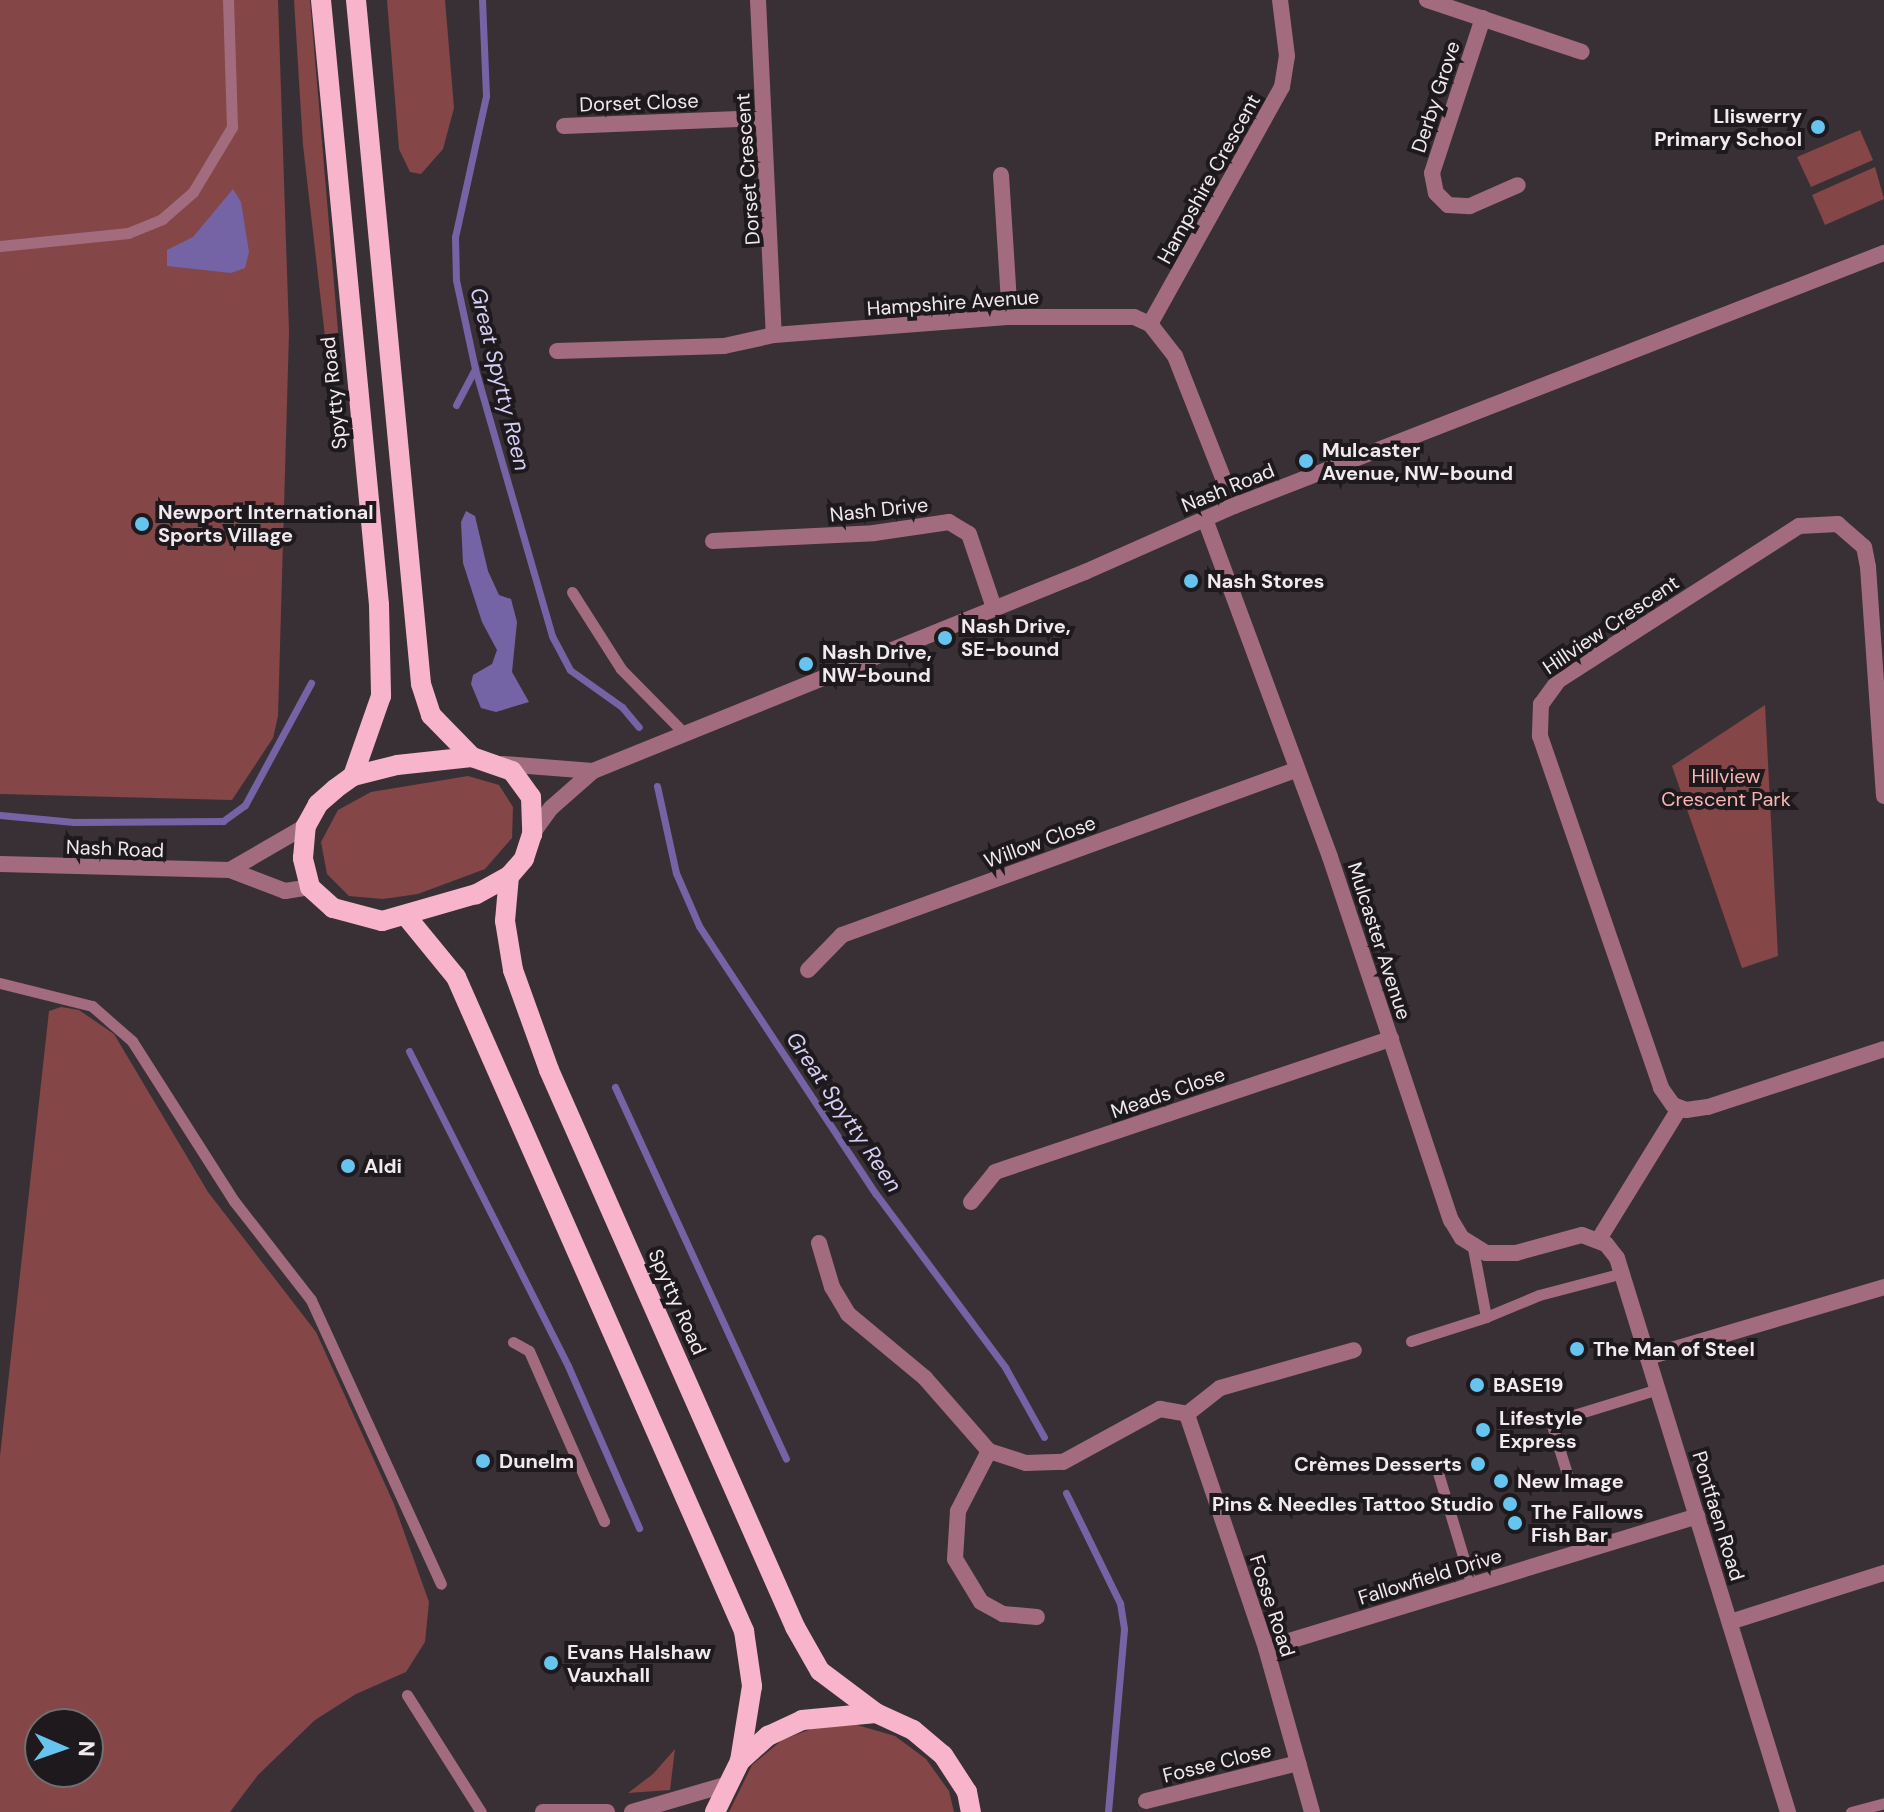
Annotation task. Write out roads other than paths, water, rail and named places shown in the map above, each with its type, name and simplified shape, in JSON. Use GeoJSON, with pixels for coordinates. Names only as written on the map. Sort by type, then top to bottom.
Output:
{"type":"FeatureCollection","features":[{"type":"Feature","properties":{"kind":"main road","name":"Spytty Road"},"geometry":{"type":"LineString","coordinates":[[321,0],[381,661],[374,726],[353,776]]}},
{"type":"Feature","properties":{"kind":"main road"},"geometry":{"type":"LineString","coordinates":[[356,0],[421,684],[431,715],[472,757]]}},
{"type":"Feature","properties":{"kind":"main road"},"geometry":{"type":"LineString","coordinates":[[472,757],[494,762],[522,780],[531,797],[532,834],[524,859],[509,876],[476,894],[406,916],[357,918],[333,908],[310,887],[303,858],[306,826],[318,804],[353,776],[397,765],[472,757]]}},
{"type":"Feature","properties":{"kind":"main road","name":"Spytty Road"},"geometry":{"type":"LineString","coordinates":[[509,876],[505,921],[513,970],[555,1085],[795,1627],[820,1671],[876,1713],[913,1730],[943,1755],[967,1792],[971,1812]]}},
{"type":"Feature","properties":{"kind":"main road"},"geometry":{"type":"LineString","coordinates":[[406,916],[456,977],[744,1631],[752,1686],[740,1761]]}},
{"type":"Feature","properties":{"kind":"main road"},"geometry":{"type":"LineString","coordinates":[[715,1812],[725,1785],[740,1761],[768,1736],[802,1720],[876,1713]]}},
{"type":"Feature","properties":{"kind":"street","name":"Dorset Crescent"},"geometry":{"type":"LineString","coordinates":[[758,0],[763,118],[771,191],[774,335]]}},
{"type":"Feature","properties":{"kind":"street","name":"Hampshire Crescent"},"geometry":{"type":"LineString","coordinates":[[1150,324],[1282,87],[1287,56],[1280,0]]}},
{"type":"Feature","properties":{"kind":"street"},"geometry":{"type":"LineString","coordinates":[[1427,0],[1582,52]]}},
{"type":"Feature","properties":{"kind":"street","name":"Derby Grove"},"geometry":{"type":"LineString","coordinates":[[1483,18],[1432,173],[1434,183],[1448,205],[1470,206],[1518,185]]}},
{"type":"Feature","properties":{"kind":"street","name":"Dorset Close"},"geometry":{"type":"LineString","coordinates":[[564,126],[763,118]]}},
{"type":"Feature","properties":{"kind":"street"},"geometry":{"type":"LineString","coordinates":[[1001,175],[1010,317]]}},
{"type":"Feature","properties":{"kind":"street","name":"Nash Road"},"geometry":{"type":"LineString","coordinates":[[532,834],[551,808],[593,771],[993,605],[1085,572],[1234,506],[1884,253]]}},
{"type":"Feature","properties":{"kind":"street","name":"Hampshire Avenue"},"geometry":{"type":"LineString","coordinates":[[557,351],[724,346],[774,335],[1010,317],[1107,315],[1150,324]]}},
{"type":"Feature","properties":{"kind":"street"},"geometry":{"type":"LineString","coordinates":[[1150,324],[1175,356],[1234,506]]}},
{"type":"Feature","properties":{"kind":"street","name":"Mulcaster Avenue"},"geometry":{"type":"LineString","coordinates":[[1205,519],[1297,769],[1451,1220],[1473,1248]]}},
{"type":"Feature","properties":{"kind":"street","name":"Nash Drive"},"geometry":{"type":"LineString","coordinates":[[713,541],[874,533],[949,522],[969,534],[993,605]]}},
{"type":"Feature","properties":{"kind":"street","name":"Hillview Crescent"},"geometry":{"type":"LineString","coordinates":[[1679,1109],[1661,1088],[1540,736],[1538,719],[1548,691],[1799,526],[1838,524],[1864,547],[1868,567],[1884,796]]}},
{"type":"Feature","properties":{"kind":"street","name":"Nash Road"},"geometry":{"type":"LineString","coordinates":[[494,762],[593,771]]}},
{"type":"Feature","properties":{"kind":"street","name":"Willow Close"},"geometry":{"type":"LineString","coordinates":[[808,970],[842,935],[1297,769]]}},
{"type":"Feature","properties":{"kind":"street"},"geometry":{"type":"LineString","coordinates":[[230,870],[306,826]]}},
{"type":"Feature","properties":{"kind":"street","name":"Nash Road"},"geometry":{"type":"LineString","coordinates":[[0,864],[230,870],[285,891],[310,887]]}},
{"type":"Feature","properties":{"kind":"street","name":"Meads Close"},"geometry":{"type":"LineString","coordinates":[[971,1202],[995,1172],[1391,1039]]}},
{"type":"Feature","properties":{"kind":"street"},"geometry":{"type":"LineString","coordinates":[[1473,1248],[1506,1255],[1573,1235],[1599,1239],[1679,1109],[1708,1107],[1884,1049]]}},
{"type":"Feature","properties":{"kind":"street","name":"Pontfaen Road"},"geometry":{"type":"LineString","coordinates":[[1599,1239],[1623,1273],[1788,1812]]}},
{"type":"Feature","properties":{"kind":"street"},"geometry":{"type":"LineString","coordinates":[[819,1243],[832,1287],[848,1314],[925,1378],[989,1451],[1037,1464],[1070,1460],[1160,1409],[1187,1414],[1220,1388],[1354,1350]]}},
{"type":"Feature","properties":{"kind":"street"},"geometry":{"type":"LineString","coordinates":[[1648,1357],[1884,1287]]}},
{"type":"Feature","properties":{"kind":"street","name":"Fosse Road"},"geometry":{"type":"LineString","coordinates":[[1187,1414],[1266,1648],[1312,1812]]}},
{"type":"Feature","properties":{"kind":"street"},"geometry":{"type":"LineString","coordinates":[[989,1451],[958,1511],[955,1559],[981,1602],[1003,1614],[1037,1617]]}},
{"type":"Feature","properties":{"kind":"street","name":"Fallowfield Drive"},"geometry":{"type":"LineString","coordinates":[[1266,1648],[1697,1516]]}},
{"type":"Feature","properties":{"kind":"street"},"geometry":{"type":"LineString","coordinates":[[1730,1622],[1884,1573]]}},
{"type":"Feature","properties":{"kind":"street","name":"Fosse Close"},"geometry":{"type":"LineString","coordinates":[[1146,1801],[1298,1763]]}},
{"type":"Feature","properties":{"kind":"street"},"geometry":{"type":"LineString","coordinates":[[632,1812],[725,1785]]}},
{"type":"Feature","properties":{"kind":"street"},"geometry":{"type":"LineString","coordinates":[[543,1812],[607,1812]]}},
{"type":"Feature","properties":{"kind":"lane"},"geometry":{"type":"LineString","coordinates":[[0,246],[128,233],[162,219],[193,192],[232,127],[228,0]]}},
{"type":"Feature","properties":{"kind":"lane"},"geometry":{"type":"LineString","coordinates":[[572,592],[621,669],[685,734]]}},
{"type":"Feature","properties":{"kind":"lane"},"geometry":{"type":"LineString","coordinates":[[0,983],[92,1006],[120,1027],[234,1201],[311,1300],[441,1584]]}},
{"type":"Feature","properties":{"kind":"lane"},"geometry":{"type":"LineString","coordinates":[[1473,1248],[1486,1317]]}},
{"type":"Feature","properties":{"kind":"lane"},"geometry":{"type":"LineString","coordinates":[[1411,1341],[1486,1317],[1539,1295],[1623,1273]]}},
{"type":"Feature","properties":{"kind":"lane"},"geometry":{"type":"LineString","coordinates":[[513,1342],[529,1351],[604,1521]]}},
{"type":"Feature","properties":{"kind":"lane"},"geometry":{"type":"LineString","coordinates":[[1568,1477],[1551,1422],[1658,1389]]}},
{"type":"Feature","properties":{"kind":"lane"},"geometry":{"type":"LineString","coordinates":[[1436,1466],[1472,1586]]}},
{"type":"Feature","properties":{"kind":"lane"},"geometry":{"type":"LineString","coordinates":[[407,1695],[481,1812]]}},
{"type":"Feature","properties":{"kind":"lane"},"geometry":{"type":"LineString","coordinates":[[1851,1812],[1884,1803]]}},
{"type":"Feature","properties":{"kind":"waterway","name":"Great Spytty Reen"},"geometry":{"type":"LineString","coordinates":[[482,0],[486,96],[455,237],[456,280],[475,369],[552,636],[570,670],[622,707],[639,727]]}},
{"type":"Feature","properties":{"kind":"waterway"},"geometry":{"type":"LineString","coordinates":[[456,405],[475,369]]}},
{"type":"Feature","properties":{"kind":"waterway"},"geometry":{"type":"LineString","coordinates":[[0,815],[74,822],[223,821],[245,805],[311,683]]}},
{"type":"Feature","properties":{"kind":"waterway","name":"Great Spytty Reen"},"geometry":{"type":"LineString","coordinates":[[657,786],[676,873],[699,926],[876,1194],[1005,1367],[1044,1437]]}},
{"type":"Feature","properties":{"kind":"waterway"},"geometry":{"type":"LineString","coordinates":[[409,1051],[568,1366],[639,1528]]}},
{"type":"Feature","properties":{"kind":"waterway"},"geometry":{"type":"LineString","coordinates":[[615,1087],[786,1459]]}},
{"type":"Feature","properties":{"kind":"waterway","name":"Great Spytty Reen"},"geometry":{"type":"LineString","coordinates":[[1066,1493],[1120,1603],[1124,1629],[1108,1812]]}},
{"type":"Feature","properties":{"kind":"place","name":"Lliswerry Primary School"},"geometry":{"type":"Point","coordinates":[1818,127]}},
{"type":"Feature","properties":{"kind":"place","name":"Mulcaster Avenue, NW-bound"},"geometry":{"type":"Point","coordinates":[1306,461]}},
{"type":"Feature","properties":{"kind":"place","name":"Newport International Sports Village"},"geometry":{"type":"Point","coordinates":[142,524]}},
{"type":"Feature","properties":{"kind":"place","name":"Nash Stores"},"geometry":{"type":"Point","coordinates":[1191,581]}},
{"type":"Feature","properties":{"kind":"place","name":"Nash Drive, SE-bound"},"geometry":{"type":"Point","coordinates":[945,638]}},
{"type":"Feature","properties":{"kind":"place","name":"Nash Drive, NW-bound"},"geometry":{"type":"Point","coordinates":[806,664]}},
{"type":"Feature","properties":{"kind":"place","name":"Aldi"},"geometry":{"type":"Point","coordinates":[348,1166]}},
{"type":"Feature","properties":{"kind":"place","name":"The Man of Steel"},"geometry":{"type":"Point","coordinates":[1577,1349]}},
{"type":"Feature","properties":{"kind":"place","name":"BASE19"},"geometry":{"type":"Point","coordinates":[1477,1385]}},
{"type":"Feature","properties":{"kind":"place","name":"Lifestyle Express"},"geometry":{"type":"Point","coordinates":[1483,1430]}},
{"type":"Feature","properties":{"kind":"place","name":"Dunelm"},"geometry":{"type":"Point","coordinates":[483,1461]}},
{"type":"Feature","properties":{"kind":"place","name":"Crèmes Desserts"},"geometry":{"type":"Point","coordinates":[1478,1464]}},
{"type":"Feature","properties":{"kind":"place","name":"New Image"},"geometry":{"type":"Point","coordinates":[1501,1481]}},
{"type":"Feature","properties":{"kind":"place","name":"Pins & Needles Tattoo Studio"},"geometry":{"type":"Point","coordinates":[1510,1504]}},
{"type":"Feature","properties":{"kind":"place","name":"The Fallows Fish Bar"},"geometry":{"type":"Point","coordinates":[1515,1523]}},
{"type":"Feature","properties":{"kind":"place","name":"Evans Halshaw Vauxhall"},"geometry":{"type":"Point","coordinates":[551,1663]}},
{"type":"Feature","properties":{"kind":"park label","name":"Hillview Crescent Park"},"geometry":{"type":"Point","coordinates":[1726,788]}}]}
